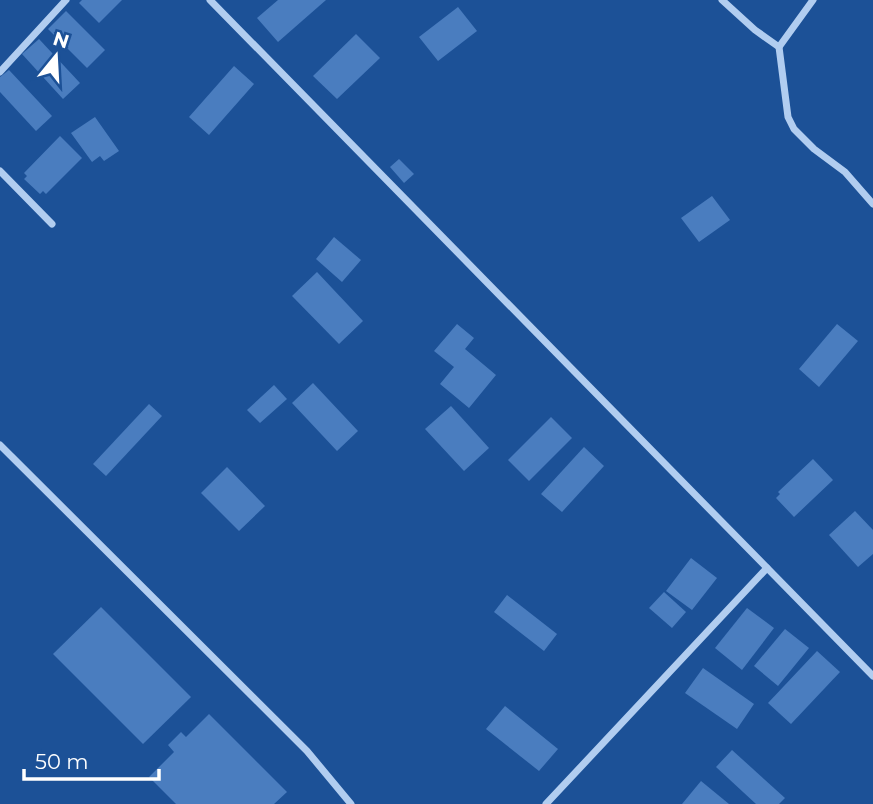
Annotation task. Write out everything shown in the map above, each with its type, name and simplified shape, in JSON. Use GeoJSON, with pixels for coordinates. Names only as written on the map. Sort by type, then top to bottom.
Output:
{"type":"FeatureCollection","features":[{"type":"Feature","properties":{"kind":"street"},"geometry":{"type":"LineString","coordinates":[[0,72],[66,0]]}},
{"type":"Feature","properties":{"kind":"street"},"geometry":{"type":"LineString","coordinates":[[211,0],[873,676]]}},
{"type":"Feature","properties":{"kind":"street"},"geometry":{"type":"LineString","coordinates":[[722,0],[755,30],[779,47]]}},
{"type":"Feature","properties":{"kind":"street"},"geometry":{"type":"LineString","coordinates":[[813,0],[779,47],[789,117],[794,129],[814,149],[845,172],[873,204]]}},
{"type":"Feature","properties":{"kind":"street"},"geometry":{"type":"LineString","coordinates":[[0,172],[52,224]]}},
{"type":"Feature","properties":{"kind":"street"},"geometry":{"type":"LineString","coordinates":[[0,445],[307,751],[349,803]]}},
{"type":"Feature","properties":{"kind":"street"},"geometry":{"type":"LineString","coordinates":[[546,804],[767,568]]}},
{"type":"Feature","properties":{"kind":"building"},"geometry":{"type":"Polygon","coordinates":[[[82,0],[122,0],[99,23],[79,3],[82,0]]]}},
{"type":"Feature","properties":{"kind":"building"},"geometry":{"type":"Polygon","coordinates":[[[278,0],[326,0],[278,42],[257,18],[278,0]]]}},
{"type":"Feature","properties":{"kind":"building"},"geometry":{"type":"Polygon","coordinates":[[[458,7],[477,31],[438,61],[419,37],[458,7]]]}},
{"type":"Feature","properties":{"kind":"building"},"geometry":{"type":"Polygon","coordinates":[[[66,11],[105,50],[87,68],[48,29],[66,11]]]}},
{"type":"Feature","properties":{"kind":"building"},"geometry":{"type":"Polygon","coordinates":[[[356,34],[380,58],[337,99],[313,76],[356,34]]]}},
{"type":"Feature","properties":{"kind":"building"},"geometry":{"type":"Polygon","coordinates":[[[39,39],[80,83],[63,99],[22,54],[39,39]]]}},
{"type":"Feature","properties":{"kind":"building"},"geometry":{"type":"Polygon","coordinates":[[[234,66],[254,84],[209,135],[189,117],[234,66]]]}},
{"type":"Feature","properties":{"kind":"building"},"geometry":{"type":"Polygon","coordinates":[[[9,70],[52,116],[36,131],[0,92],[0,77],[9,70]]]}},
{"type":"Feature","properties":{"kind":"building"},"geometry":{"type":"Polygon","coordinates":[[[95,117],[119,151],[104,161],[100,156],[92,162],[71,133],[95,117]]]}},
{"type":"Feature","properties":{"kind":"building"},"geometry":{"type":"Polygon","coordinates":[[[60,136],[82,158],[46,194],[43,191],[40,194],[24,179],[27,176],[24,173],[60,136]]]}},
{"type":"Feature","properties":{"kind":"building"},"geometry":{"type":"Polygon","coordinates":[[[399,159],[414,174],[404,183],[390,167],[399,159]]]}},
{"type":"Feature","properties":{"kind":"building"},"geometry":{"type":"Polygon","coordinates":[[[712,196],[730,220],[699,242],[681,218],[712,196]]]}},
{"type":"Feature","properties":{"kind":"building"},"geometry":{"type":"Polygon","coordinates":[[[334,237],[361,260],[342,282],[316,259],[334,237]]]}},
{"type":"Feature","properties":{"kind":"building"},"geometry":{"type":"Polygon","coordinates":[[[317,272],[363,321],[339,344],[292,296],[317,272]]]}},
{"type":"Feature","properties":{"kind":"building"},"geometry":{"type":"Polygon","coordinates":[[[457,324],[474,338],[465,349],[496,375],[469,408],[440,384],[454,367],[434,351],[457,324]]]}},
{"type":"Feature","properties":{"kind":"building"},"geometry":{"type":"Polygon","coordinates":[[[837,324],[858,341],[819,387],[799,369],[837,324]]]}},
{"type":"Feature","properties":{"kind":"building"},"geometry":{"type":"Polygon","coordinates":[[[313,383],[358,431],[337,451],[292,403],[313,383]]]}},
{"type":"Feature","properties":{"kind":"building"},"geometry":{"type":"Polygon","coordinates":[[[274,385],[287,399],[260,423],[247,410],[274,385]]]}},
{"type":"Feature","properties":{"kind":"building"},"geometry":{"type":"Polygon","coordinates":[[[149,404],[162,416],[106,476],[93,464],[149,404]]]}},
{"type":"Feature","properties":{"kind":"building"},"geometry":{"type":"Polygon","coordinates":[[[451,406],[489,448],[464,471],[425,429],[451,406]]]}},
{"type":"Feature","properties":{"kind":"building"},"geometry":{"type":"Polygon","coordinates":[[[551,417],[572,438],[529,481],[508,460],[551,417]]]}},
{"type":"Feature","properties":{"kind":"building"},"geometry":{"type":"Polygon","coordinates":[[[584,447],[604,466],[562,512],[541,494],[584,447]]]}},
{"type":"Feature","properties":{"kind":"building"},"geometry":{"type":"Polygon","coordinates":[[[813,459],[833,480],[794,517],[776,498],[780,494],[778,492],[813,459]]]}},
{"type":"Feature","properties":{"kind":"building"},"geometry":{"type":"Polygon","coordinates":[[[227,467],[265,506],[239,531],[201,493],[227,467]]]}},
{"type":"Feature","properties":{"kind":"building"},"geometry":{"type":"Polygon","coordinates":[[[855,511],[873,530],[873,554],[858,567],[829,535],[855,511]]]}},
{"type":"Feature","properties":{"kind":"building"},"geometry":{"type":"Polygon","coordinates":[[[691,558],[717,578],[692,610],[666,591],[691,558]]]}},
{"type":"Feature","properties":{"kind":"building"},"geometry":{"type":"Polygon","coordinates":[[[664,592],[686,612],[672,628],[649,608],[664,592]]]}},
{"type":"Feature","properties":{"kind":"building"},"geometry":{"type":"Polygon","coordinates":[[[507,595],[557,634],[544,651],[494,612],[507,595]]]}},
{"type":"Feature","properties":{"kind":"building"},"geometry":{"type":"Polygon","coordinates":[[[101,607],[191,697],[143,744],[53,654],[101,607]]]}},
{"type":"Feature","properties":{"kind":"building"},"geometry":{"type":"Polygon","coordinates":[[[747,608],[774,628],[742,670],[715,648],[747,608]]]}},
{"type":"Feature","properties":{"kind":"building"},"geometry":{"type":"Polygon","coordinates":[[[785,629],[809,648],[778,686],[754,666],[785,629]]]}},
{"type":"Feature","properties":{"kind":"building"},"geometry":{"type":"Polygon","coordinates":[[[817,651],[840,672],[791,724],[768,703],[817,651]]]}},
{"type":"Feature","properties":{"kind":"building"},"geometry":{"type":"Polygon","coordinates":[[[703,668],[754,704],[737,729],[685,693],[703,668]]]}},
{"type":"Feature","properties":{"kind":"building"},"geometry":{"type":"Polygon","coordinates":[[[505,706],[558,749],[539,771],[486,729],[505,706]]]}},
{"type":"Feature","properties":{"kind":"building"},"geometry":{"type":"Polygon","coordinates":[[[209,714],[287,792],[274,804],[176,804],[149,777],[174,752],[168,745],[181,732],[186,737],[209,714]]]}},
{"type":"Feature","properties":{"kind":"building"},"geometry":{"type":"Polygon","coordinates":[[[732,750],[785,798],[779,804],[756,804],[716,767],[732,750]]]}},
{"type":"Feature","properties":{"kind":"building"},"geometry":{"type":"Polygon","coordinates":[[[701,781],[729,804],[682,804],[701,781]]]}}]}
